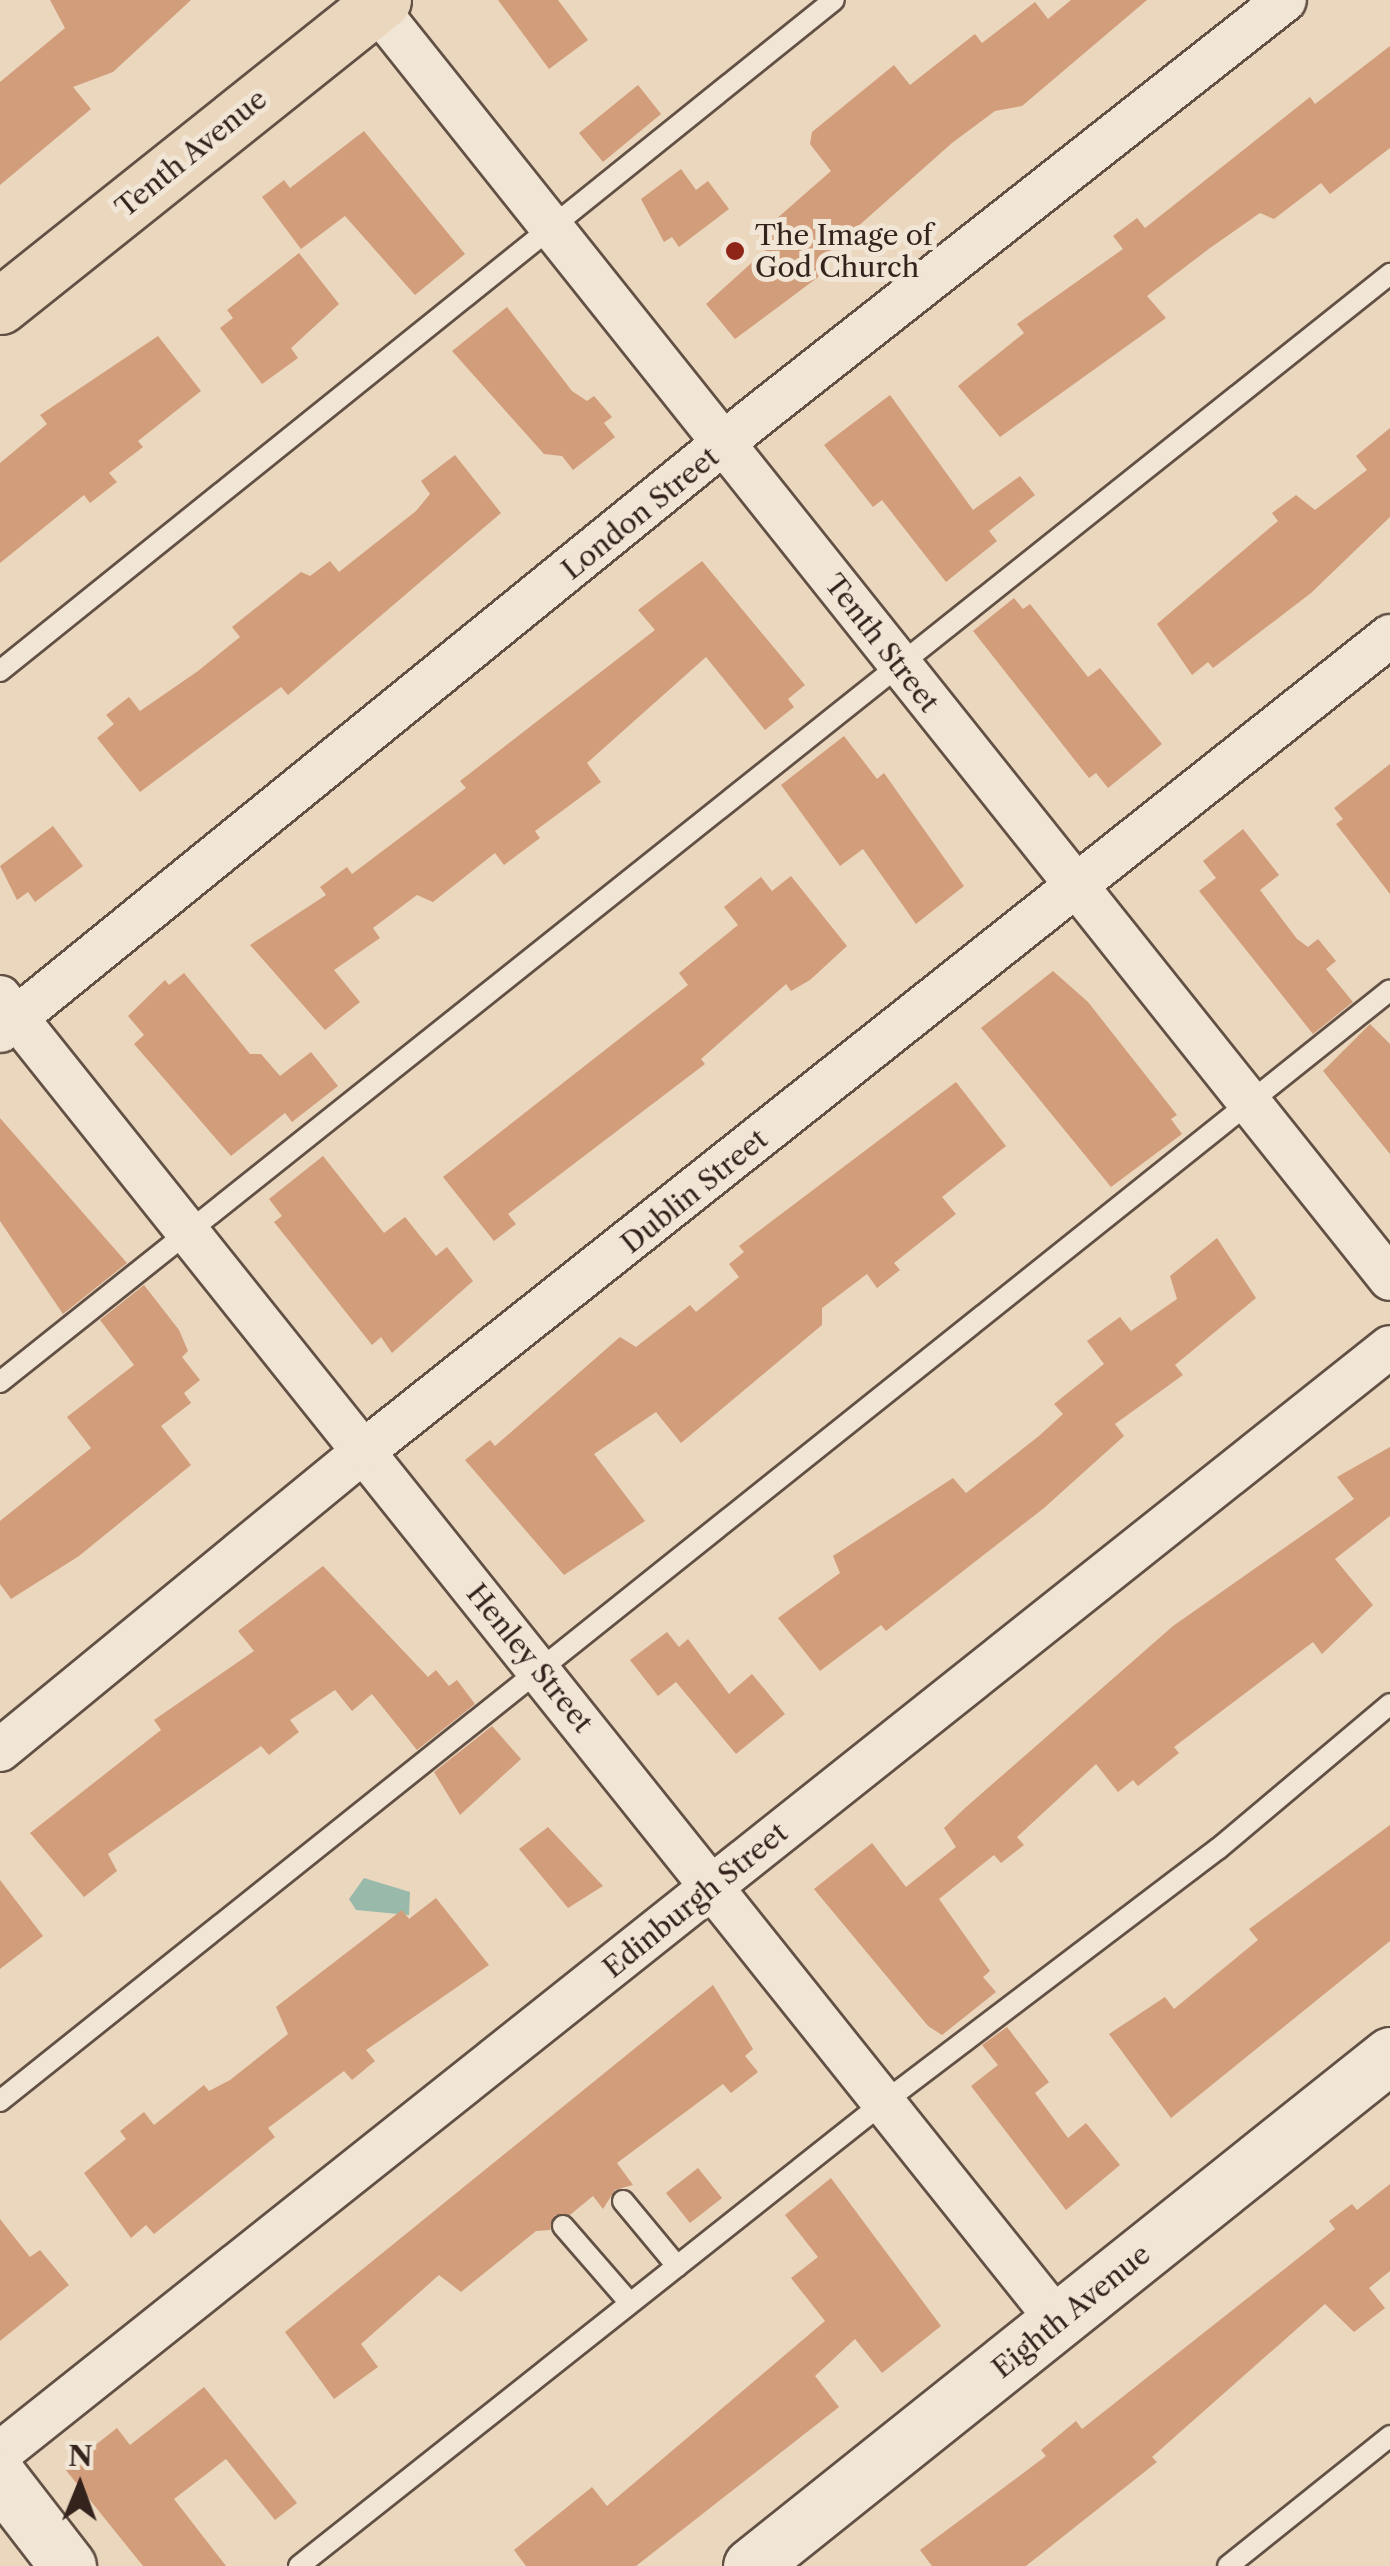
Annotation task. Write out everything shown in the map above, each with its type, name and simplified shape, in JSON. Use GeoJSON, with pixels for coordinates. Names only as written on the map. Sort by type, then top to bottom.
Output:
{"type":"FeatureCollection","features":[{"type":"Feature","properties":{"kind":"main road","name":"Tenth Avenue"},"geometry":{"type":"LineString","coordinates":[[0,306],[379,3]]}},
{"type":"Feature","properties":{"kind":"street","name":"London Street"},"geometry":{"type":"LineString","coordinates":[[6,1015],[1285,0]]}},
{"type":"Feature","properties":{"kind":"street","name":"Tenth Street"},"geometry":{"type":"LineString","coordinates":[[379,3],[549,223],[1390,1279]]}},
{"type":"Feature","properties":{"kind":"street","name":"Dublin Street"},"geometry":{"type":"LineString","coordinates":[[0,1750],[364,1450],[1390,636]]}},
{"type":"Feature","properties":{"kind":"street","name":"Henley Street"},"geometry":{"type":"LineString","coordinates":[[6,1015],[189,1231],[1058,2321]]}},
{"type":"Feature","properties":{"kind":"street","name":"Edinburgh Street"},"geometry":{"type":"LineString","coordinates":[[0,2453],[1390,1347]]}},
{"type":"Feature","properties":{"kind":"street","name":"Eighth Avenue"},"geometry":{"type":"LineString","coordinates":[[751,2566],[1390,2055]]}},
{"type":"Feature","properties":{"kind":"street"},"geometry":{"type":"LineString","coordinates":[[0,2478],[68,2566]]}},
{"type":"Feature","properties":{"kind":"lane"},"geometry":{"type":"LineString","coordinates":[[0,671],[549,223],[834,0]]}},
{"type":"Feature","properties":{"kind":"lane"},"geometry":{"type":"LineString","coordinates":[[0,1382],[563,939],[897,660],[1390,274]]}},
{"type":"Feature","properties":{"kind":"lane"},"geometry":{"type":"LineString","coordinates":[[0,2100],[1390,990]]}},
{"type":"Feature","properties":{"kind":"lane"},"geometry":{"type":"LineString","coordinates":[[300,2566],[883,2102],[1218,1849],[1390,1704]]}},
{"type":"Feature","properties":{"kind":"lane"},"geometry":{"type":"LineString","coordinates":[[623,2202],[677,2266]]}},
{"type":"Feature","properties":{"kind":"lane"},"geometry":{"type":"LineString","coordinates":[[563,2226],[630,2303]]}},
{"type":"Feature","properties":{"kind":"lane"},"geometry":{"type":"LineString","coordinates":[[1228,2566],[1390,2436]]}},
{"type":"Feature","properties":{"kind":"shaded area"},"geometry":{"type":"Polygon","coordinates":[[[364,1878],[410,1892],[409,1915],[356,1910],[349,1899],[364,1878]]]}},
{"type":"Feature","properties":{"kind":"building"},"geometry":{"type":"Polygon","coordinates":[[[50,0],[191,0],[113,72],[73,87],[91,109],[0,185],[0,82],[65,28],[50,0]]]}},
{"type":"Feature","properties":{"kind":"building"},"geometry":{"type":"Polygon","coordinates":[[[498,0],[558,0],[588,40],[549,69],[498,0]]]}},
{"type":"Feature","properties":{"kind":"building"},"geometry":{"type":"Polygon","coordinates":[[[1071,0],[1147,0],[1022,106],[995,111],[952,143],[829,252],[834,259],[817,278],[735,339],[706,304],[767,249],[758,235],[831,171],[810,144],[812,132],[894,65],[910,85],[975,34],[982,43],[1035,2],[1048,19],[1071,0]]]}},
{"type":"Feature","properties":{"kind":"building"},"geometry":{"type":"Polygon","coordinates":[[[1390,46],[1390,148],[1330,194],[1321,183],[1274,219],[1260,213],[1210,248],[1147,296],[1166,318],[1000,437],[958,386],[1024,333],[1017,324],[1123,249],[1113,236],[1137,218],[1145,228],[1310,97],[1315,104],[1390,46]]]}},
{"type":"Feature","properties":{"kind":"building"},"geometry":{"type":"Polygon","coordinates":[[[638,85],[661,114],[603,162],[579,133],[638,85]]]}},
{"type":"Feature","properties":{"kind":"building"},"geometry":{"type":"Polygon","coordinates":[[[364,131],[465,254],[415,295],[345,216],[301,249],[262,197],[284,180],[290,188],[364,131]]]}},
{"type":"Feature","properties":{"kind":"building"},"geometry":{"type":"Polygon","coordinates":[[[681,169],[696,190],[708,181],[729,209],[679,247],[672,237],[664,242],[641,199],[681,169]]]}},
{"type":"Feature","properties":{"kind":"building"},"geometry":{"type":"Polygon","coordinates":[[[299,253],[339,304],[291,348],[298,358],[262,384],[220,328],[233,318],[227,310],[299,253]]]}},
{"type":"Feature","properties":{"kind":"building"},"geometry":{"type":"Polygon","coordinates":[[[507,307],[572,391],[587,401],[594,396],[612,417],[604,423],[615,437],[573,470],[562,456],[544,454],[452,351],[507,307]]]}},
{"type":"Feature","properties":{"kind":"building"},"geometry":{"type":"Polygon","coordinates":[[[158,336],[201,391],[138,441],[143,447],[109,473],[117,482],[90,503],[84,495],[0,563],[0,463],[47,424],[40,415],[158,336]]]}},
{"type":"Feature","properties":{"kind":"building"},"geometry":{"type":"Polygon","coordinates":[[[890,395],[973,510],[1020,476],[1035,495],[989,531],[997,541],[946,582],[882,500],[873,507],[824,445],[890,395]]]}},
{"type":"Feature","properties":{"kind":"building"},"geometry":{"type":"Polygon","coordinates":[[[1390,428],[1390,517],[1311,593],[1213,668],[1208,662],[1192,675],[1157,624],[1278,521],[1272,513],[1296,495],[1315,510],[1367,470],[1356,456],[1390,428]]]}},
{"type":"Feature","properties":{"kind":"building"},"geometry":{"type":"Polygon","coordinates":[[[455,455],[501,513],[288,695],[281,687],[140,792],[97,738],[114,724],[106,715],[129,697],[140,711],[198,671],[240,637],[232,627],[301,572],[310,576],[330,561],[339,572],[416,511],[430,494],[421,481],[455,455]]]}},
{"type":"Feature","properties":{"kind":"building"},"geometry":{"type":"Polygon","coordinates":[[[702,561],[805,685],[788,699],[794,707],[765,730],[706,657],[587,763],[601,782],[535,831],[540,838],[504,865],[495,853],[433,902],[417,895],[373,928],[380,938],[334,970],[360,1002],[325,1030],[250,945],[326,895],[320,887],[347,867],[352,874],[466,788],[460,781],[655,630],[638,610],[702,561]]]}},
{"type":"Feature","properties":{"kind":"building"},"geometry":{"type":"Polygon","coordinates":[[[1014,598],[1023,609],[1030,604],[1088,677],[1100,668],[1162,744],[1108,788],[1096,773],[1089,778],[973,631],[1014,598]]]}},
{"type":"Feature","properties":{"kind":"building"},"geometry":{"type":"Polygon","coordinates":[[[844,736],[877,779],[884,773],[964,886],[916,924],[863,849],[840,866],[781,785],[844,736]]]}},
{"type":"Feature","properties":{"kind":"building"},"geometry":{"type":"Polygon","coordinates":[[[1390,764],[1390,894],[1336,824],[1343,819],[1334,808],[1390,764]]]}},
{"type":"Feature","properties":{"kind":"building"},"geometry":{"type":"Polygon","coordinates":[[[53,826],[83,866],[35,902],[28,892],[17,900],[0,866],[53,826]]]}},
{"type":"Feature","properties":{"kind":"building"},"geometry":{"type":"Polygon","coordinates":[[[1243,829],[1279,875],[1260,890],[1297,939],[1308,947],[1318,939],[1336,961],[1326,969],[1353,1002],[1313,1034],[1199,891],[1216,878],[1203,861],[1243,829]]]}},
{"type":"Feature","properties":{"kind":"building"},"geometry":{"type":"Polygon","coordinates":[[[791,876],[847,946],[810,980],[791,991],[786,984],[701,1059],[705,1064],[508,1214],[516,1224],[494,1241],[443,1177],[688,985],[679,973],[738,925],[724,907],[761,877],[772,891],[791,876]]]}},
{"type":"Feature","properties":{"kind":"building"},"geometry":{"type":"Polygon","coordinates":[[[1053,971],[1088,1002],[1177,1115],[1171,1119],[1182,1134],[1111,1187],[981,1028],[1053,971]]]}},
{"type":"Feature","properties":{"kind":"building"},"geometry":{"type":"Polygon","coordinates":[[[184,973],[250,1054],[261,1054],[280,1076],[311,1052],[338,1086],[292,1122],[285,1113],[231,1156],[134,1044],[144,1035],[128,1016],[165,980],[169,985],[184,973]]]}},
{"type":"Feature","properties":{"kind":"building"},"geometry":{"type":"Polygon","coordinates":[[[1370,1024],[1390,1044],[1390,1154],[1323,1071],[1370,1024]]]}},
{"type":"Feature","properties":{"kind":"building"},"geometry":{"type":"Polygon","coordinates":[[[956,1082],[1006,1146],[942,1197],[956,1214],[894,1263],[900,1270],[877,1288],[867,1274],[822,1308],[822,1325],[681,1443],[656,1412],[594,1454],[645,1521],[564,1575],[465,1460],[490,1440],[495,1446],[620,1337],[636,1347],[690,1305],[696,1312],[739,1277],[729,1264],[744,1252],[739,1246],[956,1082]]]}},
{"type":"Feature","properties":{"kind":"building"},"geometry":{"type":"Polygon","coordinates":[[[0,1118],[127,1263],[63,1314],[0,1221],[0,1118]]]}},
{"type":"Feature","properties":{"kind":"building"},"geometry":{"type":"Polygon","coordinates":[[[323,1156],[384,1233],[405,1217],[436,1256],[447,1247],[473,1281],[392,1353],[381,1337],[372,1345],[274,1222],[282,1216],[269,1199],[323,1156]]]}},
{"type":"Feature","properties":{"kind":"building"},"geometry":{"type":"Polygon","coordinates":[[[1217,1238],[1256,1298],[1175,1365],[1183,1375],[1115,1424],[1124,1436],[1044,1508],[886,1631],[881,1625],[820,1671],[778,1618],[840,1573],[833,1556],[953,1478],[966,1493],[1039,1436],[1063,1414],[1054,1404],[1104,1364],[1087,1341],[1120,1317],[1131,1331],[1177,1299],[1170,1276],[1217,1238]]]}},
{"type":"Feature","properties":{"kind":"building"},"geometry":{"type":"Polygon","coordinates":[[[144,1285],[179,1330],[188,1351],[182,1357],[200,1380],[184,1393],[191,1403],[161,1426],[191,1465],[79,1556],[11,1599],[0,1584],[0,1521],[91,1448],[67,1417],[134,1365],[100,1320],[144,1285]]]}},
{"type":"Feature","properties":{"kind":"building"},"geometry":{"type":"Polygon","coordinates":[[[1390,1447],[1390,1516],[1335,1559],[1373,1605],[1322,1654],[1313,1642],[1174,1747],[1179,1753],[1138,1786],[1133,1780],[1118,1792],[1096,1764],[1017,1837],[1024,1845],[1001,1863],[994,1855],[939,1899],[990,1971],[983,1977],[996,1992],[942,2035],[928,2026],[814,1889],[872,1843],[906,1887],[956,1847],[944,1828],[965,1808],[1173,1626],[1354,1499],[1337,1477],[1390,1447]]]}},
{"type":"Feature","properties":{"kind":"building"},"geometry":{"type":"Polygon","coordinates":[[[323,1566],[428,1677],[436,1670],[449,1686],[457,1680],[475,1704],[417,1750],[372,1694],[352,1711],[335,1690],[290,1720],[299,1732],[269,1755],[261,1746],[108,1854],[117,1871],[84,1897],[30,1833],[161,1730],[154,1720],[254,1651],[238,1631],[323,1566]]]}},
{"type":"Feature","properties":{"kind":"building"},"geometry":{"type":"Polygon","coordinates":[[[667,1632],[679,1647],[688,1639],[729,1694],[752,1674],[785,1714],[736,1754],[676,1682],[658,1696],[630,1660],[667,1632]]]}},
{"type":"Feature","properties":{"kind":"building"},"geometry":{"type":"Polygon","coordinates":[[[492,1726],[521,1759],[460,1815],[434,1772],[492,1726]]]}},
{"type":"Feature","properties":{"kind":"building"},"geometry":{"type":"Polygon","coordinates":[[[1390,1825],[1390,1941],[1171,2118],[1109,2034],[1165,1997],[1174,2009],[1258,1940],[1249,1929],[1390,1825]]]}},
{"type":"Feature","properties":{"kind":"building"},"geometry":{"type":"Polygon","coordinates":[[[548,1827],[603,1886],[568,1908],[519,1849],[548,1827]]]}},
{"type":"Feature","properties":{"kind":"building"},"geometry":{"type":"Polygon","coordinates":[[[0,1880],[43,1936],[0,1969],[0,1880]]]}},
{"type":"Feature","properties":{"kind":"building"},"geometry":{"type":"Polygon","coordinates":[[[436,1898],[489,1965],[366,2050],[375,2061],[352,2080],[344,2071],[268,2128],[275,2137],[154,2234],[146,2225],[131,2238],[84,2173],[126,2139],[120,2131],[144,2112],[154,2125],[204,2085],[209,2091],[230,2080],[288,2034],[276,2007],[402,1910],[409,1919],[436,1898]]]}},
{"type":"Feature","properties":{"kind":"building"},"geometry":{"type":"Polygon","coordinates":[[[713,1985],[753,2049],[745,2056],[758,2072],[731,2093],[723,2084],[617,2163],[633,2185],[615,2190],[603,2209],[593,2196],[570,2215],[555,2215],[550,2230],[536,2231],[461,2292],[439,2275],[361,2344],[378,2367],[334,2399],[285,2332],[713,1985]]]}},
{"type":"Feature","properties":{"kind":"building"},"geometry":{"type":"Polygon","coordinates":[[[1007,2027],[1049,2082],[1035,2093],[1068,2138],[1086,2123],[1120,2165],[1066,2210],[971,2086],[998,2065],[982,2045],[1007,2027]]]}},
{"type":"Feature","properties":{"kind":"building"},"geometry":{"type":"Polygon","coordinates":[[[698,2168],[722,2198],[690,2223],[666,2193],[698,2168]]]}},
{"type":"Feature","properties":{"kind":"building"},"geometry":{"type":"Polygon","coordinates":[[[831,2178],[941,2326],[882,2373],[855,2339],[815,2376],[839,2407],[636,2566],[526,2566],[514,2550],[592,2487],[607,2506],[825,2321],[791,2278],[818,2257],[785,2215],[831,2178]]]}},
{"type":"Feature","properties":{"kind":"building"},"geometry":{"type":"Polygon","coordinates":[[[1390,2184],[1390,2271],[1369,2288],[1385,2308],[1354,2332],[1325,2304],[1152,2457],[1157,2462],[1026,2566],[932,2566],[920,2550],[1046,2456],[1041,2450],[1076,2421],[1082,2429],[1335,2229],[1329,2221],[1352,2204],[1357,2210],[1390,2184]]]}},
{"type":"Feature","properties":{"kind":"building"},"geometry":{"type":"Polygon","coordinates":[[[0,2219],[30,2257],[40,2250],[69,2285],[0,2341],[0,2219]]]}},
{"type":"Feature","properties":{"kind":"building"},"geometry":{"type":"Polygon","coordinates":[[[204,2387],[297,2503],[275,2520],[226,2459],[174,2499],[226,2566],[143,2566],[65,2469],[117,2428],[130,2445],[204,2387]]]}},
{"type":"Feature","properties":{"kind":"place","name":"The Image of God Church"},"geometry":{"type":"Point","coordinates":[735,251]}}]}
